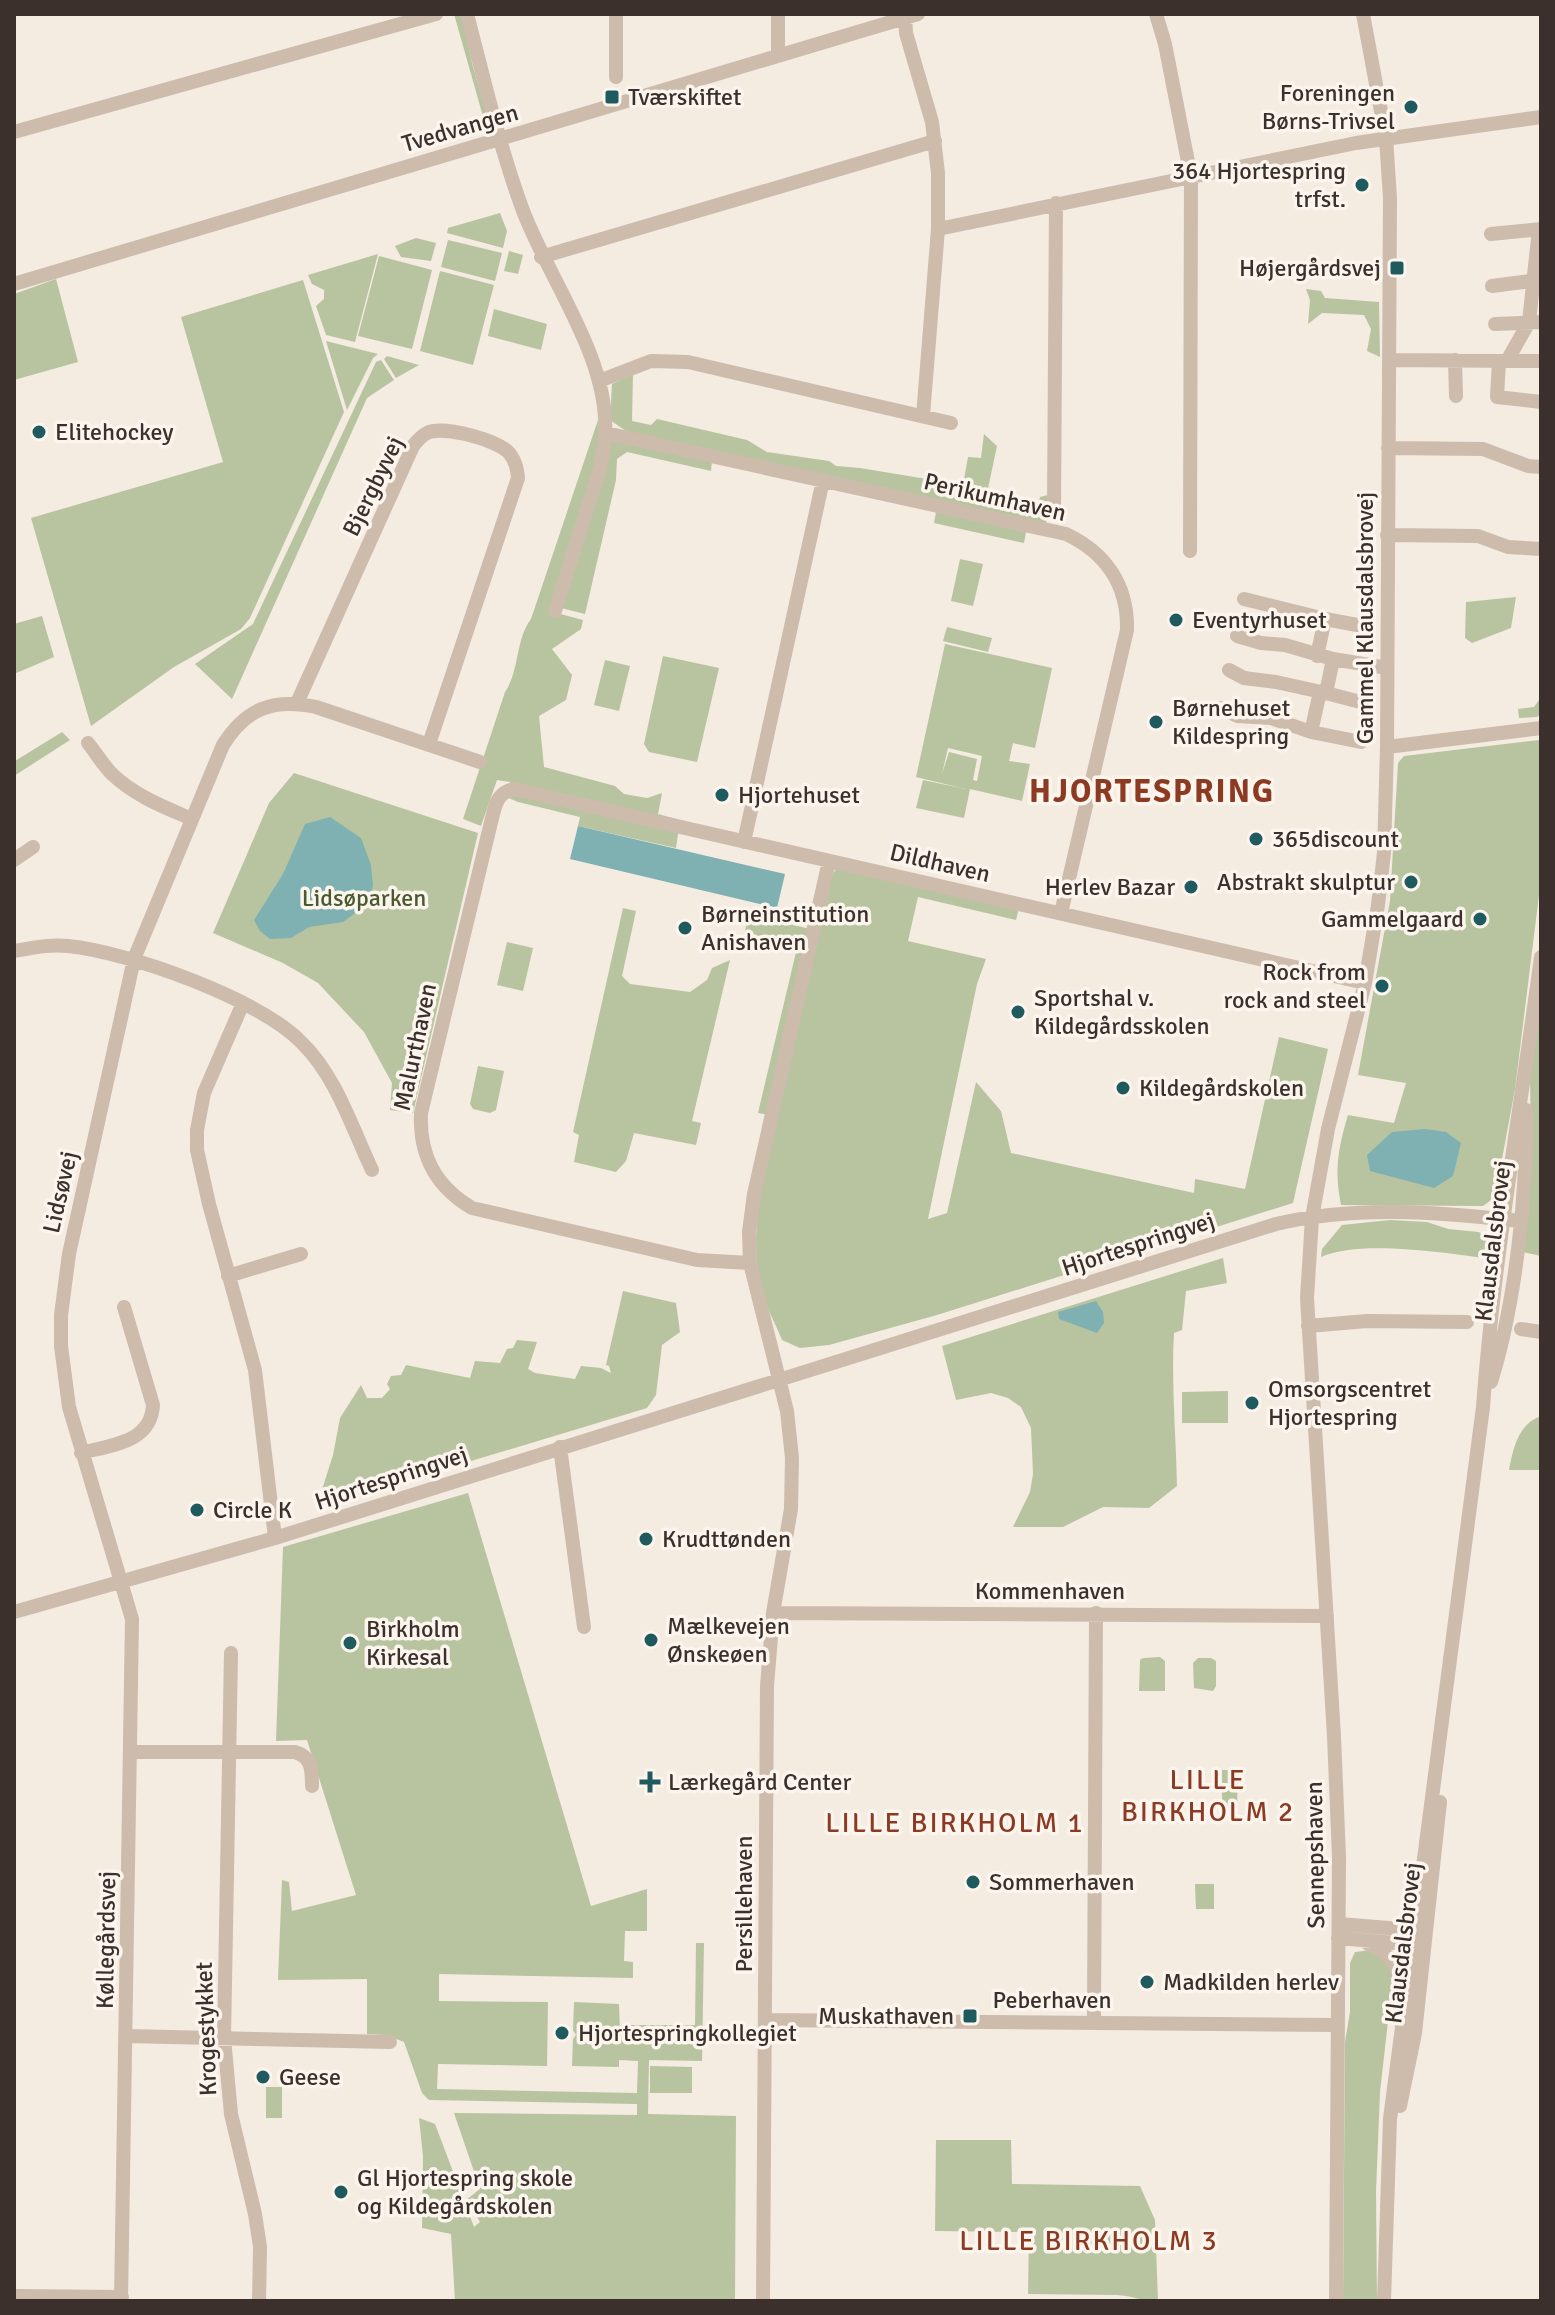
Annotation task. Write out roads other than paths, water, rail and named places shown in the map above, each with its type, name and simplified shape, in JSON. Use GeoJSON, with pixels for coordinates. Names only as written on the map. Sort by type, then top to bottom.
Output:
{"type":"FeatureCollection","features":[{"type":"Feature","properties":{"kind":"street"},"geometry":{"type":"LineString","coordinates":[[14,132],[436,14]]}},
{"type":"Feature","properties":{"kind":"street"},"geometry":{"type":"LineString","coordinates":[[467,14],[522,210],[541,257],[589,349],[599,381],[606,433],[601,466],[555,611]]}},
{"type":"Feature","properties":{"kind":"street"},"geometry":{"type":"LineString","coordinates":[[616,14],[616,77]]}},
{"type":"Feature","properties":{"kind":"street"},"geometry":{"type":"LineString","coordinates":[[778,14],[778,56]]}},
{"type":"Feature","properties":{"kind":"street"},"geometry":{"type":"LineString","coordinates":[[1156,14],[1165,44],[1191,177],[1190,551]]}},
{"type":"Feature","properties":{"kind":"street","name":"Gammel Klausdalsbrovej"},"geometry":{"type":"LineString","coordinates":[[1312,1218],[1328,1129],[1365,983],[1384,853],[1390,198],[1386,138],[1363,14]]}},
{"type":"Feature","properties":{"kind":"street"},"geometry":{"type":"LineString","coordinates":[[909,15],[906,33],[932,122],[938,173],[938,229],[923,416]]}},
{"type":"Feature","properties":{"kind":"street","name":"Tvedvangen"},"geometry":{"type":"LineString","coordinates":[[14,284],[909,15]]}},
{"type":"Feature","properties":{"kind":"street"},"geometry":{"type":"LineString","coordinates":[[938,229],[1386,138],[1541,117]]}},
{"type":"Feature","properties":{"kind":"street"},"geometry":{"type":"LineString","coordinates":[[541,257],[935,141]]}},
{"type":"Feature","properties":{"kind":"street"},"geometry":{"type":"LineString","coordinates":[[1054,511],[1056,203]]}},
{"type":"Feature","properties":{"kind":"street"},"geometry":{"type":"LineString","coordinates":[[1491,234],[1540,229],[1535,322],[1503,361],[1497,397],[1541,402]]}},
{"type":"Feature","properties":{"kind":"street"},"geometry":{"type":"LineString","coordinates":[[1492,286],[1537,280]]}},
{"type":"Feature","properties":{"kind":"street"},"geometry":{"type":"LineString","coordinates":[[1495,324],[1535,322]]}},
{"type":"Feature","properties":{"kind":"street"},"geometry":{"type":"LineString","coordinates":[[1389,360],[1541,361]]}},
{"type":"Feature","properties":{"kind":"street"},"geometry":{"type":"LineString","coordinates":[[1455,360],[1456,396]]}},
{"type":"Feature","properties":{"kind":"street"},"geometry":{"type":"LineString","coordinates":[[599,381],[651,361],[688,362],[951,423]]}},
{"type":"Feature","properties":{"kind":"street","name":"Bjergbyvej"},"geometry":{"type":"LineString","coordinates":[[297,703],[413,446],[424,434],[436,430],[499,445],[517,465],[518,478],[429,744]]}},
{"type":"Feature","properties":{"kind":"street","name":"Perikumhaven"},"geometry":{"type":"LineString","coordinates":[[606,433],[1066,534],[1083,542],[1100,556],[1113,571],[1127,609],[1127,630],[1061,913]]}},
{"type":"Feature","properties":{"kind":"street"},"geometry":{"type":"LineString","coordinates":[[1388,448],[1483,449],[1528,466],[1541,467]]}},
{"type":"Feature","properties":{"kind":"street"},"geometry":{"type":"LineString","coordinates":[[744,842],[823,480]]}},
{"type":"Feature","properties":{"kind":"street"},"geometry":{"type":"LineString","coordinates":[[1387,535],[1478,536],[1508,547],[1541,549]]}},
{"type":"Feature","properties":{"kind":"street"},"geometry":{"type":"LineString","coordinates":[[1244,599],[1368,627]]}},
{"type":"Feature","properties":{"kind":"street"},"geometry":{"type":"LineString","coordinates":[[1317,656],[1325,619]]}},
{"type":"Feature","properties":{"kind":"street"},"geometry":{"type":"LineString","coordinates":[[1237,636],[1261,643],[1285,645],[1317,656],[1387,668]]}},
{"type":"Feature","properties":{"kind":"street"},"geometry":{"type":"LineString","coordinates":[[1311,732],[1333,659]]}},
{"type":"Feature","properties":{"kind":"street"},"geometry":{"type":"LineString","coordinates":[[1229,670],[1244,678],[1276,682],[1368,704]]}},
{"type":"Feature","properties":{"kind":"street","name":"Lidsøvej"},"geometry":{"type":"LineString","coordinates":[[122,1581],[81,1453],[63,1377],[61,1331],[64,1285],[134,959],[219,754],[231,731],[250,715],[264,707],[297,703],[480,762]]}},
{"type":"Feature","properties":{"kind":"street"},"geometry":{"type":"LineString","coordinates":[[1220,708],[1238,716],[1271,718],[1311,732],[1361,742]]}},
{"type":"Feature","properties":{"kind":"street"},"geometry":{"type":"LineString","coordinates":[[1387,747],[1541,728]]}},
{"type":"Feature","properties":{"kind":"street"},"geometry":{"type":"LineString","coordinates":[[88,743],[111,773],[127,786],[149,800],[192,819]]}},
{"type":"Feature","properties":{"kind":"street","name":"Dildhaven"},"geometry":{"type":"LineString","coordinates":[[505,791],[514,789],[1365,983]]}},
{"type":"Feature","properties":{"kind":"street","name":"Malurthaven"},"geometry":{"type":"LineString","coordinates":[[505,791],[495,806],[421,1113],[420,1129],[427,1161],[445,1189],[472,1208],[697,1260],[750,1263]]}},
{"type":"Feature","properties":{"kind":"street"},"geometry":{"type":"LineString","coordinates":[[14,860],[33,847]]}},
{"type":"Feature","properties":{"kind":"street"},"geometry":{"type":"LineString","coordinates":[[779,1381],[750,1263],[751,1218],[757,1179],[829,861]]}},
{"type":"Feature","properties":{"kind":"street"},"geometry":{"type":"LineString","coordinates":[[14,951],[43,945],[67,946],[134,959],[243,1003],[287,1029],[317,1060],[372,1170]]}},
{"type":"Feature","properties":{"kind":"street","name":"Klausdalsbrovej"},"geometry":{"type":"LineString","coordinates":[[1384,2301],[1390,2119],[1405,2000],[1438,1836],[1446,1694],[1483,1407],[1487,1348],[1541,957]]}},
{"type":"Feature","properties":{"kind":"street"},"geometry":{"type":"LineString","coordinates":[[243,1003],[204,1093],[197,1130],[200,1169],[255,1370],[275,1538]]}},
{"type":"Feature","properties":{"kind":"street","name":"Klausdalsbrovej"},"geometry":{"type":"LineString","coordinates":[[1483,1407],[1504,1339],[1520,1221],[1526,1149],[1525,1077]]}},
{"type":"Feature","properties":{"kind":"street","name":"Hjortespringvej"},"geometry":{"type":"LineString","coordinates":[[14,1612],[275,1538],[1276,1224],[1340,1213],[1405,1211],[1520,1221]]}},
{"type":"Feature","properties":{"kind":"street","name":"Sennepshaven"},"geometry":{"type":"LineString","coordinates":[[1312,1218],[1308,1326],[1336,1770],[1336,2301]]}},
{"type":"Feature","properties":{"kind":"street"},"geometry":{"type":"LineString","coordinates":[[228,1276],[301,1254]]}},
{"type":"Feature","properties":{"kind":"street"},"geometry":{"type":"LineString","coordinates":[[81,1453],[133,1439],[142,1433],[152,1415],[153,1405],[124,1307]]}},
{"type":"Feature","properties":{"kind":"street"},"geometry":{"type":"LineString","coordinates":[[1308,1326],[1367,1321],[1467,1322]]}},
{"type":"Feature","properties":{"kind":"street"},"geometry":{"type":"LineString","coordinates":[[1521,1329],[1541,1332]]}},
{"type":"Feature","properties":{"kind":"street","name":"Persillehaven"},"geometry":{"type":"LineString","coordinates":[[763,2301],[766,1703],[773,1613],[791,1509],[792,1449],[779,1381]]}},
{"type":"Feature","properties":{"kind":"street"},"geometry":{"type":"LineString","coordinates":[[560,1447],[584,1627]]}},
{"type":"Feature","properties":{"kind":"street","name":"Køllegårdsvej"},"geometry":{"type":"LineString","coordinates":[[122,1581],[132,1619],[122,2299]]}},
{"type":"Feature","properties":{"kind":"street","name":"Kommenhaven"},"geometry":{"type":"LineString","coordinates":[[773,1613],[1327,1616]]}},
{"type":"Feature","properties":{"kind":"street"},"geometry":{"type":"LineString","coordinates":[[1094,2022],[1096,1613]]}},
{"type":"Feature","properties":{"kind":"street","name":"Krogestykket"},"geometry":{"type":"LineString","coordinates":[[231,1653],[224,2038],[231,2114],[260,2247],[259,2301]]}},
{"type":"Feature","properties":{"kind":"street"},"geometry":{"type":"LineString","coordinates":[[130,1752],[301,1754],[311,1766],[312,1786]]}},
{"type":"Feature","properties":{"kind":"street"},"geometry":{"type":"LineString","coordinates":[[1338,1931],[1385,1951],[1394,1961],[1405,2000]]}},
{"type":"Feature","properties":{"kind":"street"},"geometry":{"type":"LineString","coordinates":[[1338,1931],[1417,1940]]}},
{"type":"Feature","properties":{"kind":"street"},"geometry":{"type":"LineString","coordinates":[[1357,1939],[1417,1940]]}},
{"type":"Feature","properties":{"kind":"street","name":"Klausdalsbrovej"},"geometry":{"type":"LineString","coordinates":[[1387,2196],[1399,2109],[1415,2033],[1417,1940]]}},
{"type":"Feature","properties":{"kind":"street","name":"Peberhaven"},"geometry":{"type":"LineString","coordinates":[[765,2020],[1338,2025]]}},
{"type":"Feature","properties":{"kind":"street"},"geometry":{"type":"LineString","coordinates":[[126,2036],[390,2042]]}},
{"type":"Feature","properties":{"kind":"street"},"geometry":{"type":"LineString","coordinates":[[14,2296],[122,2299]]}},
{"type":"Feature","properties":{"kind":"water"},"geometry":{"type":"Polygon","coordinates":[[[330,817],[361,838],[371,865],[373,886],[366,905],[343,922],[309,927],[291,938],[270,939],[260,931],[254,920],[283,874],[305,824],[330,817]]]}},
{"type":"Feature","properties":{"kind":"water"},"geometry":{"type":"Polygon","coordinates":[[[578,826],[785,874],[777,908],[570,859],[578,826]]]}},
{"type":"Feature","properties":{"kind":"water"},"geometry":{"type":"Polygon","coordinates":[[[1425,1129],[1446,1132],[1461,1143],[1453,1176],[1434,1188],[1370,1171],[1367,1155],[1392,1132],[1425,1129]]]}},
{"type":"Feature","properties":{"kind":"water"},"geometry":{"type":"Polygon","coordinates":[[[1096,1301],[1103,1312],[1104,1323],[1097,1333],[1059,1319],[1058,1312],[1096,1301]]]}},
{"type":"Feature","properties":{"kind":"place","name":"Tværskiftet"},"geometry":{"type":"Point","coordinates":[612,97]}},
{"type":"Feature","properties":{"kind":"place","name":"Foreningen Børns-Trivsel"},"geometry":{"type":"Point","coordinates":[1411,107]}},
{"type":"Feature","properties":{"kind":"place","name":"364 Hjortespring trfst."},"geometry":{"type":"Point","coordinates":[1362,185]}},
{"type":"Feature","properties":{"kind":"place","name":"Højergårdsvej"},"geometry":{"type":"Point","coordinates":[1397,268]}},
{"type":"Feature","properties":{"kind":"place","name":"Elitehockey"},"geometry":{"type":"Point","coordinates":[39,432]}},
{"type":"Feature","properties":{"kind":"place","name":"Eventyrhuset"},"geometry":{"type":"Point","coordinates":[1176,620]}},
{"type":"Feature","properties":{"kind":"place","name":"Børnehuset Kildespring"},"geometry":{"type":"Point","coordinates":[1156,722]}},
{"type":"Feature","properties":{"kind":"place","name":"Hjortehuset"},"geometry":{"type":"Point","coordinates":[722,795]}},
{"type":"Feature","properties":{"kind":"place","name":"365discount"},"geometry":{"type":"Point","coordinates":[1256,839]}},
{"type":"Feature","properties":{"kind":"place","name":"Abstrakt skulptur"},"geometry":{"type":"Point","coordinates":[1411,882]}},
{"type":"Feature","properties":{"kind":"place","name":"Herlev Bazar"},"geometry":{"type":"Point","coordinates":[1191,887]}},
{"type":"Feature","properties":{"kind":"place","name":"Gammelgaard"},"geometry":{"type":"Point","coordinates":[1480,919]}},
{"type":"Feature","properties":{"kind":"place","name":"Børneinstitution Anishaven"},"geometry":{"type":"Point","coordinates":[685,928]}},
{"type":"Feature","properties":{"kind":"place","name":"Rock from rock and steel"},"geometry":{"type":"Point","coordinates":[1382,986]}},
{"type":"Feature","properties":{"kind":"place","name":"Sportshal v. Kildegårdsskolen"},"geometry":{"type":"Point","coordinates":[1018,1012]}},
{"type":"Feature","properties":{"kind":"place","name":"Kildegårdskolen"},"geometry":{"type":"Point","coordinates":[1123,1088]}},
{"type":"Feature","properties":{"kind":"place","name":"Omsorgscentret Hjortespring"},"geometry":{"type":"Point","coordinates":[1252,1403]}},
{"type":"Feature","properties":{"kind":"place","name":"Circle K"},"geometry":{"type":"Point","coordinates":[197,1510]}},
{"type":"Feature","properties":{"kind":"place","name":"Krudttønden"},"geometry":{"type":"Point","coordinates":[646,1539]}},
{"type":"Feature","properties":{"kind":"place","name":"Mælkevejen Ønskeøen"},"geometry":{"type":"Point","coordinates":[651,1640]}},
{"type":"Feature","properties":{"kind":"place","name":"Birkholm Kirkesal"},"geometry":{"type":"Point","coordinates":[350,1643]}},
{"type":"Feature","properties":{"kind":"place","name":"Lærkegård Center"},"geometry":{"type":"Point","coordinates":[650,1782]}},
{"type":"Feature","properties":{"kind":"place","name":"Sommerhaven"},"geometry":{"type":"Point","coordinates":[973,1882]}},
{"type":"Feature","properties":{"kind":"place","name":"Madkilden herlev"},"geometry":{"type":"Point","coordinates":[1147,1982]}},
{"type":"Feature","properties":{"kind":"place","name":"Muskathaven"},"geometry":{"type":"Point","coordinates":[970,2016]}},
{"type":"Feature","properties":{"kind":"place","name":"Hjortespringkollegiet"},"geometry":{"type":"Point","coordinates":[562,2033]}},
{"type":"Feature","properties":{"kind":"place","name":"Geese"},"geometry":{"type":"Point","coordinates":[263,2077]}},
{"type":"Feature","properties":{"kind":"place","name":"Gl Hjortespring skole og Kildegårdskolen"},"geometry":{"type":"Point","coordinates":[341,2192]}},
{"type":"Feature","properties":{"kind":"district","name":"HJORTESPRING"},"geometry":{"type":"Point","coordinates":[1152,791]}},
{"type":"Feature","properties":{"kind":"district","name":"LILLE BIRKHOLM 2"},"geometry":{"type":"Point","coordinates":[1208,1796]}},
{"type":"Feature","properties":{"kind":"district","name":"LILLE BIRKHOLM 1"},"geometry":{"type":"Point","coordinates":[955,1823]}},
{"type":"Feature","properties":{"kind":"district","name":"LILLE BIRKHOLM 3"},"geometry":{"type":"Point","coordinates":[1089,2241]}},
{"type":"Feature","properties":{"kind":"park label","name":"Lidsøparken"},"geometry":{"type":"Point","coordinates":[364,898]}}]}
